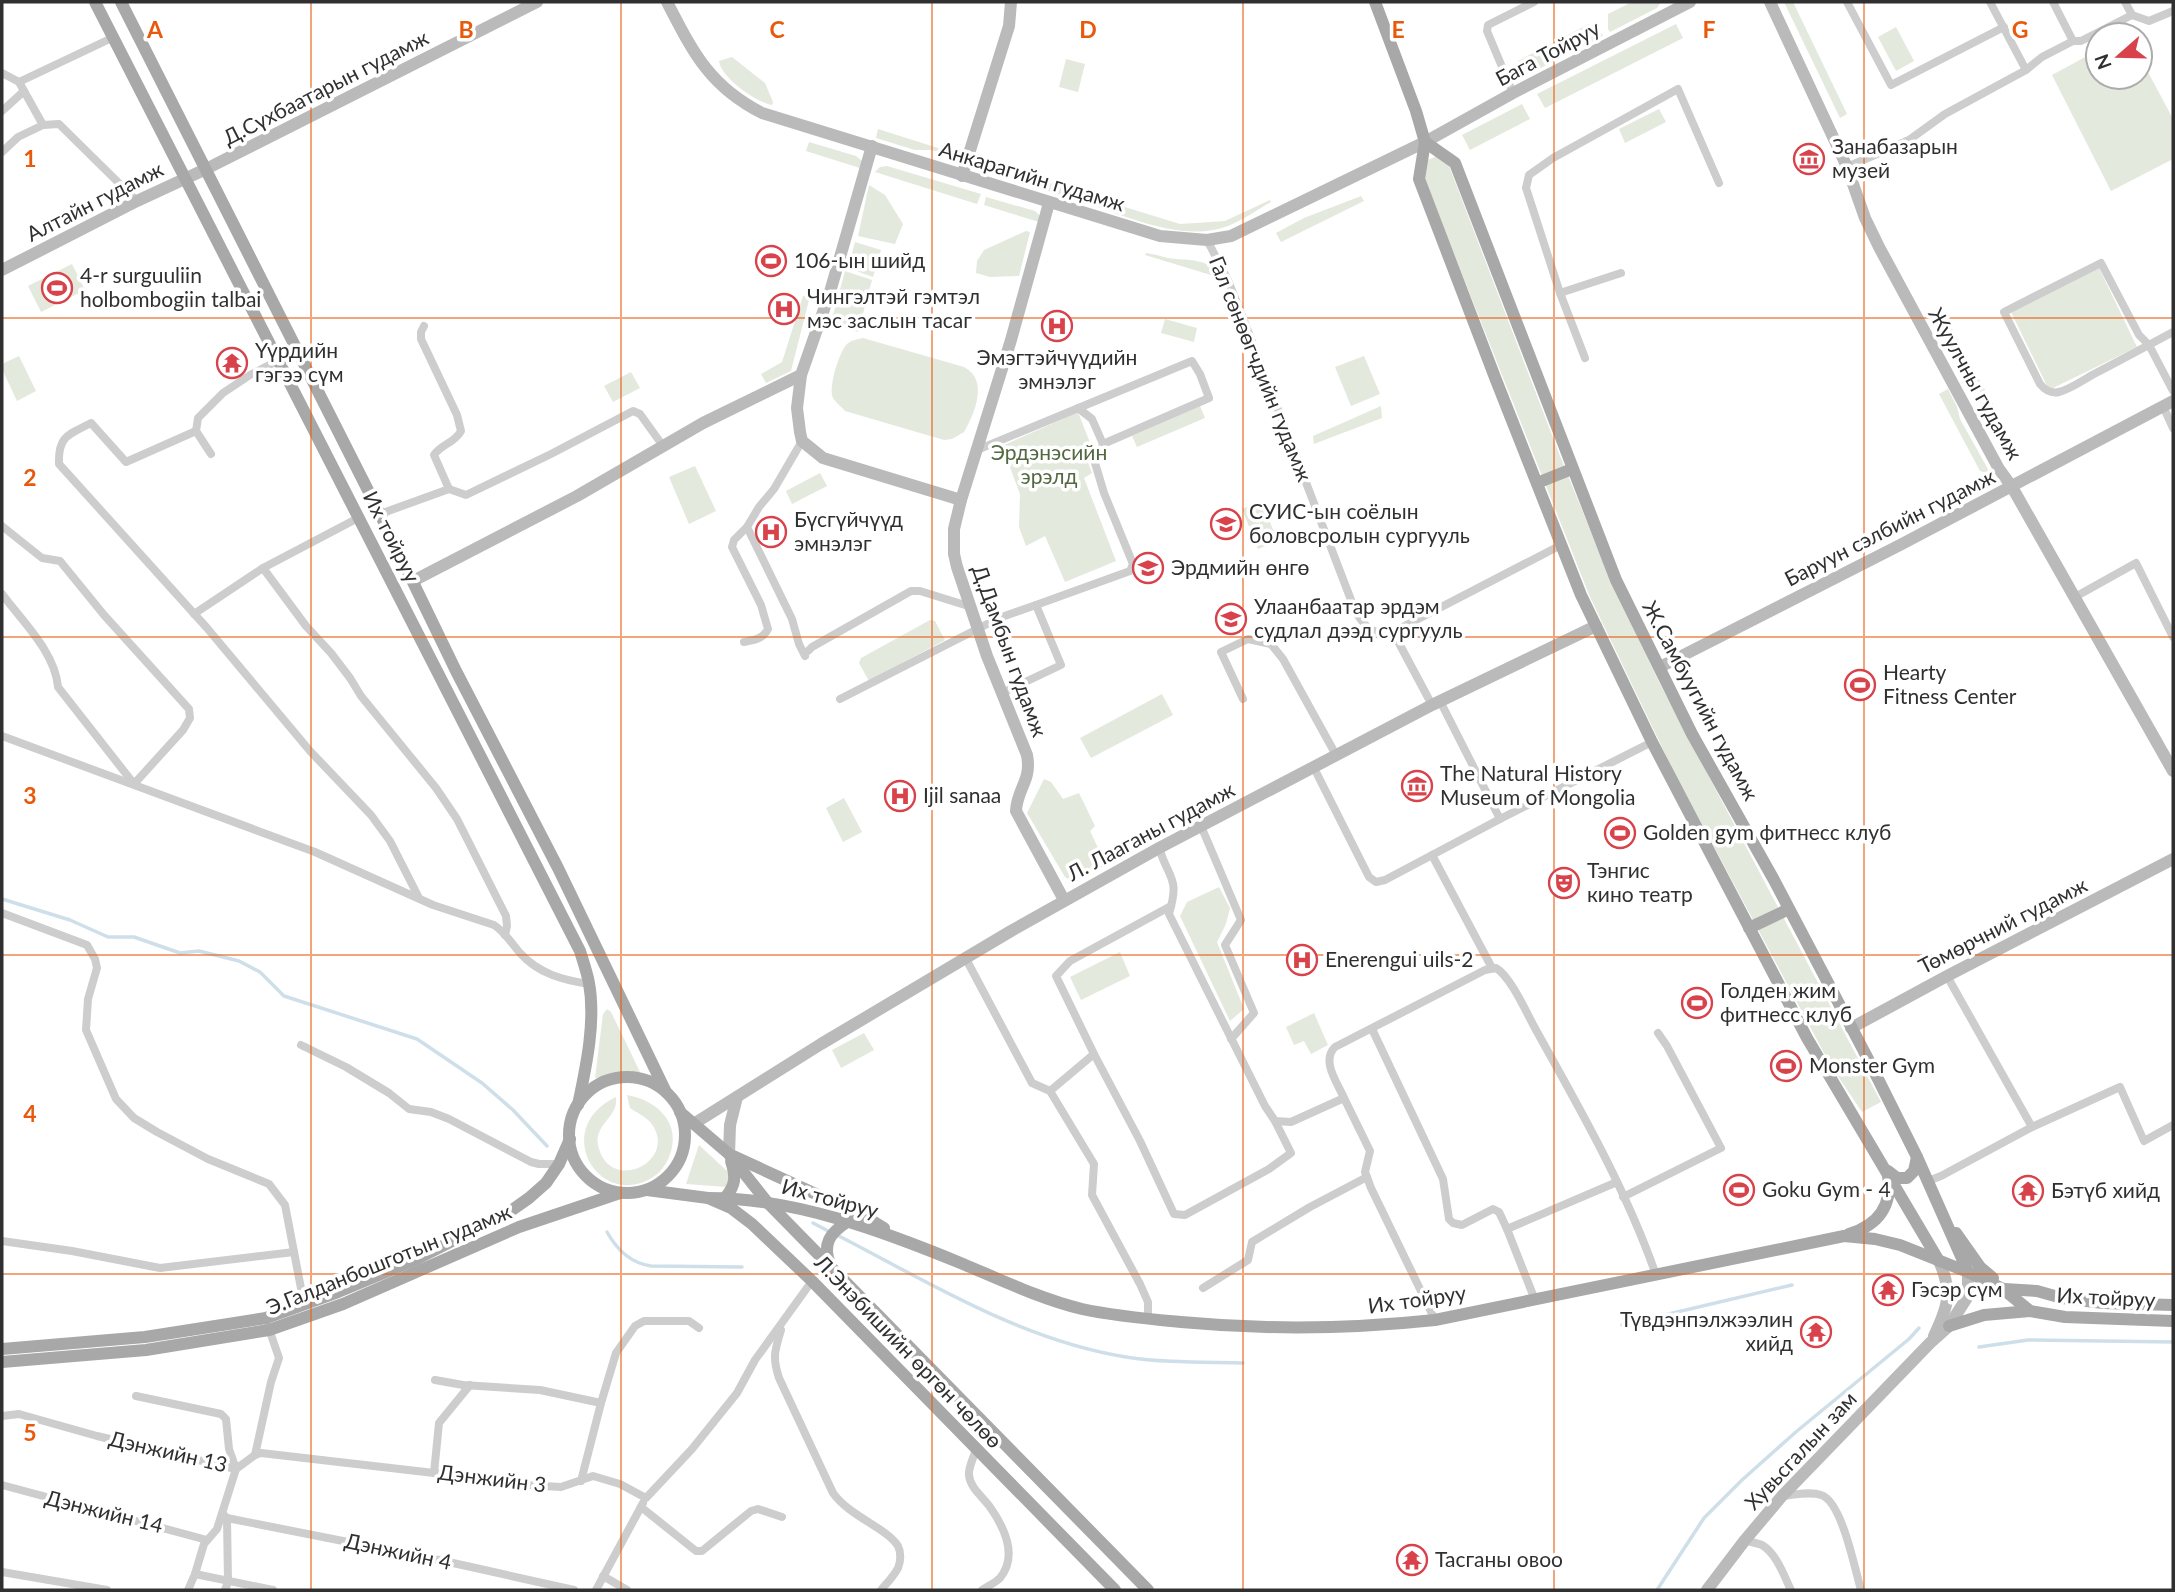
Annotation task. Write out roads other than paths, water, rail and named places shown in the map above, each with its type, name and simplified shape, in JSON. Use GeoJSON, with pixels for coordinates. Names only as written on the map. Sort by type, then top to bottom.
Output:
{"type":"FeatureCollection","features":[{"type":"Feature","properties":{"kind":"main road","name":"Их тойруу"},"geometry":{"type":"LineString","coordinates":[[95,2],[580,951],[589,984],[590,1025],[578,1105]]}},
{"type":"Feature","properties":{"kind":"main road","name":"Их тойруу"},"geometry":{"type":"LineString","coordinates":[[121,2],[380,514],[456,671],[564,879],[666,1092]]}},
{"type":"Feature","properties":{"kind":"main road","name":"Д.Сүхбаатарын гудамж"},"geometry":{"type":"LineString","coordinates":[[206,170],[537,2]]}},
{"type":"Feature","properties":{"kind":"main road","name":"Анкарагийн гудамж"},"geometry":{"type":"LineString","coordinates":[[667,2],[692,51],[729,93],[747,105],[784,121],[1160,236],[1207,240],[1231,236],[1425,142]]}},
{"type":"Feature","properties":{"kind":"main road"},"geometry":{"type":"LineString","coordinates":[[962,176],[1009,26],[1011,2]]}},
{"type":"Feature","properties":{"kind":"main road"},"geometry":{"type":"LineString","coordinates":[[1375,2],[1425,142],[1419,179],[1561,545],[1596,626],[1652,742],[1749,929],[1828,1075],[1887,1171],[1947,1278],[1947,1309],[1930,1343]]}},
{"type":"Feature","properties":{"kind":"main road","name":"Бага Тойруу"},"geometry":{"type":"LineString","coordinates":[[1425,142],[1670,7],[1690,2]]}},
{"type":"Feature","properties":{"kind":"main road","name":"Жуулчны гудамж"},"geometry":{"type":"LineString","coordinates":[[1770,2],[1847,167],[1879,247],[1999,469],[2012,487],[2173,771]]}},
{"type":"Feature","properties":{"kind":"main road","name":"Ж.Самбуугийн гудамж"},"geometry":{"type":"LineString","coordinates":[[1425,142],[1455,163],[1616,580],[1692,734],[1852,1028],[1917,1157],[1968,1272]]}},
{"type":"Feature","properties":{"kind":"main road"},"geometry":{"type":"LineString","coordinates":[[872,146],[830,292],[801,375],[797,408],[802,441],[822,458],[961,500]]}},
{"type":"Feature","properties":{"kind":"main road","name":"Алтайн гудамж"},"geometry":{"type":"LineString","coordinates":[[2,270],[137,201],[206,170]]}},
{"type":"Feature","properties":{"kind":"main road","name":"Д.Дамбын гудамж"},"geometry":{"type":"LineString","coordinates":[[1049,203],[1011,340],[961,500],[954,529],[954,554],[978,629],[1027,755],[1030,768],[1016,802],[1016,811],[1064,900]]}},
{"type":"Feature","properties":{"kind":"main road"},"geometry":{"type":"LineString","coordinates":[[413,581],[577,496],[703,423],[801,375]]}},
{"type":"Feature","properties":{"kind":"main road","name":"Баруун сэлбийн гудамж"},"geometry":{"type":"LineString","coordinates":[[1660,667],[2168,404]]}},
{"type":"Feature","properties":{"kind":"main road"},"geometry":{"type":"LineString","coordinates":[[1537,483],[1572,469]]}},
{"type":"Feature","properties":{"kind":"main road","name":"Л. Лааганы гудамж"},"geometry":{"type":"LineString","coordinates":[[695,1123],[821,1044],[1064,900],[1436,703],[1596,626]]}},
{"type":"Feature","properties":{"kind":"main road","name":"Төмөрчний гудамж"},"geometry":{"type":"LineString","coordinates":[[1852,1028],[1947,975],[2173,859]]}},
{"type":"Feature","properties":{"kind":"main road"},"geometry":{"type":"LineString","coordinates":[[1749,929],[1789,909]]}},
{"type":"Feature","properties":{"kind":"main road"},"geometry":{"type":"LineString","coordinates":[[619,1078],[636,1078],[652,1083],[666,1092],[680,1112],[685,1130],[684,1149],[676,1167],[663,1181],[647,1190],[634,1193],[620,1193],[596,1184],[578,1164],[570,1139],[571,1121],[578,1105],[589,1092],[603,1083],[619,1078]]}},
{"type":"Feature","properties":{"kind":"main road"},"geometry":{"type":"LineString","coordinates":[[725,1198],[733,1188],[736,1176],[729,1154],[730,1125],[737,1097]]}},
{"type":"Feature","properties":{"kind":"main road","name":"Их тойруу"},"geometry":{"type":"LineString","coordinates":[[680,1112],[729,1154],[767,1202],[902,1239],[1050,1299],[1082,1309],[1148,1319],[1224,1326],[1319,1329],[1435,1320],[1844,1236],[1900,1245],[1968,1272],[2003,1289],[2030,1311],[2065,1317],[2173,1321]]}},
{"type":"Feature","properties":{"kind":"main road","name":"Э.Галданбошготын гудамж"},"geometry":{"type":"LineString","coordinates":[[2,1349],[267,1324],[304,1304],[417,1259],[509,1212],[546,1183],[559,1164],[570,1139]]}},
{"type":"Feature","properties":{"kind":"main road","name":"Их тойруу"},"geometry":{"type":"LineString","coordinates":[[729,1154],[866,1217],[902,1239]]}},
{"type":"Feature","properties":{"kind":"main road"},"geometry":{"type":"LineString","coordinates":[[1887,1171],[1902,1180],[1907,1178],[1914,1171],[1917,1157]]}},
{"type":"Feature","properties":{"kind":"main road"},"geometry":{"type":"LineString","coordinates":[[1844,1236],[1870,1225],[1882,1211],[1888,1195],[1887,1171]]}},
{"type":"Feature","properties":{"kind":"main road","name":"Л.Энэбишийн өргөн чөлөө"},"geometry":{"type":"LineString","coordinates":[[647,1190],[708,1198],[731,1208],[746,1219],[812,1281],[1115,1590]]}},
{"type":"Feature","properties":{"kind":"main road","name":"Э.Галданбошготын гудамж"},"geometry":{"type":"LineString","coordinates":[[2,1362],[146,1350],[267,1324],[343,1304],[519,1227],[620,1193]]}},
{"type":"Feature","properties":{"kind":"main road"},"geometry":{"type":"LineString","coordinates":[[708,1198],[767,1202]]}},
{"type":"Feature","properties":{"kind":"main road","name":"Л.Энэбишийн өргөн чөлөө"},"geometry":{"type":"LineString","coordinates":[[767,1202],[1147,1590]]}},
{"type":"Feature","properties":{"kind":"main road"},"geometry":{"type":"LineString","coordinates":[[1943,1217],[1980,1268],[2003,1289]]}},
{"type":"Feature","properties":{"kind":"main road"},"geometry":{"type":"LineString","coordinates":[[832,1268],[827,1255],[828,1241],[831,1234],[847,1222]]}},
{"type":"Feature","properties":{"kind":"main road"},"geometry":{"type":"LineString","coordinates":[[1930,1343],[1949,1326],[1968,1296],[1968,1272]]}},
{"type":"Feature","properties":{"kind":"main road","name":"Их тойруу"},"geometry":{"type":"LineString","coordinates":[[2003,1289],[2037,1291],[2062,1298],[2102,1303],[2173,1305]]}},
{"type":"Feature","properties":{"kind":"main road"},"geometry":{"type":"LineString","coordinates":[[1949,1326],[1984,1315],[2030,1311]]}},
{"type":"Feature","properties":{"kind":"main road","name":"Хувьсгалын зам"},"geometry":{"type":"LineString","coordinates":[[1707,1590],[1782,1496],[1930,1343]]}},
{"type":"Feature","properties":{"kind":"street"},"geometry":{"type":"LineString","coordinates":[[1513,93],[1487,31],[1488,25],[1534,2]]}},
{"type":"Feature","properties":{"kind":"street"},"geometry":{"type":"LineString","coordinates":[[1847,2],[1891,85],[2004,27]]}},
{"type":"Feature","properties":{"kind":"street"},"geometry":{"type":"LineString","coordinates":[[1990,2],[2026,70]]}},
{"type":"Feature","properties":{"kind":"street"},"geometry":{"type":"LineString","coordinates":[[2053,2],[2073,41]]}},
{"type":"Feature","properties":{"kind":"street"},"geometry":{"type":"LineString","coordinates":[[2125,2],[2132,15],[2149,21],[2173,11]]}},
{"type":"Feature","properties":{"kind":"street"},"geometry":{"type":"LineString","coordinates":[[1847,167],[1909,140],[1945,114],[2026,70],[2042,57],[2132,15]]}},
{"type":"Feature","properties":{"kind":"street"},"geometry":{"type":"LineString","coordinates":[[19,82],[114,37]]}},
{"type":"Feature","properties":{"kind":"street"},"geometry":{"type":"LineString","coordinates":[[2,74],[19,82],[43,125]]}},
{"type":"Feature","properties":{"kind":"street"},"geometry":{"type":"LineString","coordinates":[[1585,358],[1560,293],[1526,188],[1529,175],[1610,125],[1678,89],[1719,183]]}},
{"type":"Feature","properties":{"kind":"street"},"geometry":{"type":"LineString","coordinates":[[2,111],[24,91]]}},
{"type":"Feature","properties":{"kind":"street"},"geometry":{"type":"LineString","coordinates":[[2,152],[18,137],[43,125],[59,124],[137,201]]}},
{"type":"Feature","properties":{"kind":"street","name":"Гал сөнөөгчдийн гудамж"},"geometry":{"type":"LineString","coordinates":[[1207,240],[1227,278],[1243,318],[1356,613],[1367,628],[1379,633],[1393,632]]}},
{"type":"Feature","properties":{"kind":"street"},"geometry":{"type":"LineString","coordinates":[[2173,332],[2149,345],[2062,391],[2049,391],[2040,384],[2004,312],[2101,263],[2139,335],[2149,345],[2173,391]]}},
{"type":"Feature","properties":{"kind":"street"},"geometry":{"type":"LineString","coordinates":[[1560,293],[1621,273]]}},
{"type":"Feature","properties":{"kind":"street"},"geometry":{"type":"LineString","coordinates":[[424,326],[421,339],[457,415],[461,431],[457,439],[442,446],[433,455],[449,489]]}},
{"type":"Feature","properties":{"kind":"street"},"geometry":{"type":"LineString","coordinates":[[211,454],[196,431],[198,418],[223,393],[279,360]]}},
{"type":"Feature","properties":{"kind":"street"},"geometry":{"type":"LineString","coordinates":[[840,699],[999,618],[1130,571],[1133,564],[1104,493],[1095,463],[1103,444],[1209,398],[1192,361],[977,450]]}},
{"type":"Feature","properties":{"kind":"street"},"geometry":{"type":"LineString","coordinates":[[2168,404],[2173,428]]}},
{"type":"Feature","properties":{"kind":"street"},"geometry":{"type":"LineString","coordinates":[[1078,408],[1092,419],[1103,444]]}},
{"type":"Feature","properties":{"kind":"street"},"geometry":{"type":"LineString","coordinates":[[380,514],[449,489],[466,495],[633,411],[640,414],[663,446]]}},
{"type":"Feature","properties":{"kind":"street"},"geometry":{"type":"LineString","coordinates":[[196,431],[126,462],[91,423],[65,437],[59,449],[60,464],[194,614],[310,751],[371,815],[390,841],[419,898]]}},
{"type":"Feature","properties":{"kind":"street"},"geometry":{"type":"LineString","coordinates":[[744,642],[759,638],[768,629],[767,619],[732,547],[734,540],[747,527],[774,489],[802,441]]}},
{"type":"Feature","properties":{"kind":"street"},"geometry":{"type":"LineString","coordinates":[[194,614],[263,568],[360,517]]}},
{"type":"Feature","properties":{"kind":"street"},"geometry":{"type":"LineString","coordinates":[[2,526],[42,558],[60,561],[104,615],[189,709],[190,718],[183,730],[134,785]]}},
{"type":"Feature","properties":{"kind":"street"},"geometry":{"type":"LineString","coordinates":[[747,527],[792,619],[799,644],[806,654],[812,646],[911,591],[970,605]]}},
{"type":"Feature","properties":{"kind":"street"},"geometry":{"type":"LineString","coordinates":[[1500,819],[1393,632],[1561,545]]}},
{"type":"Feature","properties":{"kind":"street"},"geometry":{"type":"LineString","coordinates":[[2075,597],[2136,563],[2173,637]]}},
{"type":"Feature","properties":{"kind":"street"},"geometry":{"type":"LineString","coordinates":[[263,568],[436,788],[457,819],[506,916],[505,935]]}},
{"type":"Feature","properties":{"kind":"street"},"geometry":{"type":"LineString","coordinates":[[2,594],[41,645],[57,675],[58,687],[134,785]]}},
{"type":"Feature","properties":{"kind":"street"},"geometry":{"type":"LineString","coordinates":[[1002,693],[1061,665],[1036,605]]}},
{"type":"Feature","properties":{"kind":"street"},"geometry":{"type":"LineString","coordinates":[[1243,699],[1220,652],[1248,639],[1271,644],[1283,659],[1336,755]]}},
{"type":"Feature","properties":{"kind":"street"},"geometry":{"type":"LineString","coordinates":[[2,736],[315,852],[419,898],[492,924],[523,956],[545,973],[589,984]]}},
{"type":"Feature","properties":{"kind":"street"},"geometry":{"type":"LineString","coordinates":[[1314,768],[1376,882],[1385,880],[1652,742]]}},
{"type":"Feature","properties":{"kind":"street"},"geometry":{"type":"LineString","coordinates":[[1201,826],[1241,920],[1225,945],[1254,1013],[1231,1039]]}},
{"type":"Feature","properties":{"kind":"street"},"geometry":{"type":"LineString","coordinates":[[1159,848],[1173,878],[1174,895],[1169,914],[1291,1153],[1269,1169],[1179,1216],[1174,1213],[1056,976],[1070,961],[1171,906]]}},
{"type":"Feature","properties":{"kind":"street"},"geometry":{"type":"LineString","coordinates":[[1432,855],[1492,968]]}},
{"type":"Feature","properties":{"kind":"street"},"geometry":{"type":"LineString","coordinates":[[2,913],[87,945],[97,968],[88,999],[86,1030],[117,1099],[134,1118],[157,1132],[208,1158],[269,1184],[285,1205],[304,1304]]}},
{"type":"Feature","properties":{"kind":"street"},"geometry":{"type":"LineString","coordinates":[[966,959],[1032,1083],[1050,1091],[1094,1164],[1092,1195],[1140,1284],[1148,1302],[1148,1319]]}},
{"type":"Feature","properties":{"kind":"street"},"geometry":{"type":"LineString","coordinates":[[1435,1320],[1365,1172],[1370,1151],[1329,1064],[1329,1054],[1335,1046],[1492,968],[1501,970],[1511,985],[1563,1079],[1617,1182],[1656,1275]]}},
{"type":"Feature","properties":{"kind":"street"},"geometry":{"type":"LineString","coordinates":[[1947,975],[2032,1127]]}},
{"type":"Feature","properties":{"kind":"street"},"geometry":{"type":"LineString","coordinates":[[1372,1029],[1443,1179],[1449,1219],[1462,1225],[1493,1209],[1499,1212],[1535,1300]]}},
{"type":"Feature","properties":{"kind":"street"},"geometry":{"type":"LineString","coordinates":[[1623,1197],[1721,1148],[1658,1033]]}},
{"type":"Feature","properties":{"kind":"street"},"geometry":{"type":"LineString","coordinates":[[300,1045],[346,1067],[410,1109],[431,1112],[449,1119],[531,1162],[559,1164]]}},
{"type":"Feature","properties":{"kind":"street"},"geometry":{"type":"LineString","coordinates":[[1050,1091],[1094,1054]]}},
{"type":"Feature","properties":{"kind":"street"},"geometry":{"type":"LineString","coordinates":[[1928,1181],[2032,1127],[2120,1087],[2144,1141],[2173,1125]]}},
{"type":"Feature","properties":{"kind":"street"},"geometry":{"type":"LineString","coordinates":[[1275,1121],[1291,1122],[1344,1098]]}},
{"type":"Feature","properties":{"kind":"street"},"geometry":{"type":"LineString","coordinates":[[1203,1288],[1248,1260],[1252,1242],[1367,1177]]}},
{"type":"Feature","properties":{"kind":"street"},"geometry":{"type":"LineString","coordinates":[[1507,1228],[1617,1182]]}},
{"type":"Feature","properties":{"kind":"street"},"geometry":{"type":"LineString","coordinates":[[2,1241],[160,1268],[294,1252]]}},
{"type":"Feature","properties":{"kind":"street"},"geometry":{"type":"LineString","coordinates":[[596,1590],[646,1498],[692,1449],[737,1393],[755,1360],[812,1281]]}},
{"type":"Feature","properties":{"kind":"street"},"geometry":{"type":"LineString","coordinates":[[581,1481],[616,1353],[635,1325],[644,1321],[689,1321],[699,1328]]}},
{"type":"Feature","properties":{"kind":"street"},"geometry":{"type":"LineString","coordinates":[[784,1321],[774,1362],[823,1473],[838,1500],[891,1538],[899,1548],[901,1559],[898,1569],[881,1590]]}},
{"type":"Feature","properties":{"kind":"street"},"geometry":{"type":"LineString","coordinates":[[226,1586],[225,1516],[236,1469],[255,1455],[279,1358],[267,1324]]}},
{"type":"Feature","properties":{"kind":"street"},"geometry":{"type":"LineString","coordinates":[[435,1380],[540,1390],[601,1403]]}},
{"type":"Feature","properties":{"kind":"street"},"geometry":{"type":"LineString","coordinates":[[434,1473],[439,1423],[470,1385]]}},
{"type":"Feature","properties":{"kind":"street","name":"Дэнжийн 13"},"geometry":{"type":"LineString","coordinates":[[136,1396],[221,1414],[226,1419],[229,1449],[236,1469]]}},
{"type":"Feature","properties":{"kind":"street","name":"Дэнжийн 13"},"geometry":{"type":"LineString","coordinates":[[2,1416],[19,1414],[97,1436],[236,1469]]}},
{"type":"Feature","properties":{"kind":"street"},"geometry":{"type":"LineString","coordinates":[[976,1449],[968,1472],[971,1483],[990,1506],[1007,1536],[1009,1548],[1005,1571],[998,1580],[982,1590]]}},
{"type":"Feature","properties":{"kind":"street","name":"Дэнжийн 3"},"geometry":{"type":"LineString","coordinates":[[255,1455],[261,1453],[510,1484],[561,1487],[593,1476],[620,1484],[646,1498]]}},
{"type":"Feature","properties":{"kind":"street","name":"Дэнжийн 14"},"geometry":{"type":"LineString","coordinates":[[2,1485],[207,1540]]}},
{"type":"Feature","properties":{"kind":"street"},"geometry":{"type":"LineString","coordinates":[[1782,1496],[1822,1495],[1828,1500],[1841,1523],[1861,1590]]}},
{"type":"Feature","properties":{"kind":"street"},"geometry":{"type":"LineString","coordinates":[[641,1507],[696,1550],[702,1551],[751,1511],[758,1509],[782,1517]]}},
{"type":"Feature","properties":{"kind":"street"},"geometry":{"type":"LineString","coordinates":[[188,1590],[204,1544],[218,1529],[225,1516]]}},
{"type":"Feature","properties":{"kind":"street","name":"Дэнжийн 4"},"geometry":{"type":"LineString","coordinates":[[225,1516],[574,1590]]}},
{"type":"Feature","properties":{"kind":"street"},"geometry":{"type":"LineString","coordinates":[[1745,1540],[1762,1545],[1771,1554],[1791,1590]]}},
{"type":"Feature","properties":{"kind":"street"},"geometry":{"type":"LineString","coordinates":[[2,1572],[107,1590]]}},
{"type":"Feature","properties":{"kind":"street"},"geometry":{"type":"LineString","coordinates":[[195,1574],[226,1586],[273,1590]]}},
{"type":"Feature","properties":{"kind":"street"},"geometry":{"type":"LineString","coordinates":[[603,1576],[626,1590]]}},
{"type":"Feature","properties":{"kind":"waterway"},"geometry":{"type":"LineString","coordinates":[[2,899],[70,920],[108,937],[134,937],[180,953],[199,951],[239,961],[260,972],[284,996],[417,1039],[482,1083],[513,1110],[547,1146]]}},
{"type":"Feature","properties":{"kind":"waterway"},"geometry":{"type":"LineString","coordinates":[[813,1223],[830,1232]]}},
{"type":"Feature","properties":{"kind":"waterway"},"geometry":{"type":"LineString","coordinates":[[607,1232],[625,1255],[643,1264],[742,1267]]}},
{"type":"Feature","properties":{"kind":"waterway"},"geometry":{"type":"LineString","coordinates":[[837,1235],[977,1308],[1050,1338],[1087,1349],[1140,1359],[1243,1363]]}},
{"type":"Feature","properties":{"kind":"waterway"},"geometry":{"type":"LineString","coordinates":[[1622,1325],[1792,1285]]}},
{"type":"Feature","properties":{"kind":"waterway"},"geometry":{"type":"LineString","coordinates":[[1657,1590],[1704,1518],[1797,1431],[1919,1328]]}},
{"type":"Feature","properties":{"kind":"waterway"},"geometry":{"type":"LineString","coordinates":[[1979,1347],[2028,1340],[2173,1342]]}},
{"type":"Feature","properties":{"kind":"place","name":"Занабазарын музей"},"geometry":{"type":"Point","coordinates":[1809,159]}},
{"type":"Feature","properties":{"kind":"place","name":"106-ын шийд"},"geometry":{"type":"Point","coordinates":[771,261]}},
{"type":"Feature","properties":{"kind":"place","name":"4-r surguuliin holbombogiin talbai"},"geometry":{"type":"Point","coordinates":[57,288]}},
{"type":"Feature","properties":{"kind":"place","name":"Чингэлтэй гэмтэл мэс заслын тасаг"},"geometry":{"type":"Point","coordinates":[784,309]}},
{"type":"Feature","properties":{"kind":"place","name":"Эмэгтэйчүүдийн эмнэлэг"},"geometry":{"type":"Point","coordinates":[1057,326]}},
{"type":"Feature","properties":{"kind":"place","name":"Үүрдийн гэгээ сүм"},"geometry":{"type":"Point","coordinates":[232,363]}},
{"type":"Feature","properties":{"kind":"place","name":"СУИС-ын соёлын боловсролын сургууль"},"geometry":{"type":"Point","coordinates":[1226,524]}},
{"type":"Feature","properties":{"kind":"place","name":"Бүсгүйчүүд эмнэлэг"},"geometry":{"type":"Point","coordinates":[771,532]}},
{"type":"Feature","properties":{"kind":"place","name":"Эрдмийн өнгө"},"geometry":{"type":"Point","coordinates":[1148,568]}},
{"type":"Feature","properties":{"kind":"place","name":"Улаанбаатар эрдэм судлал дээд сургууль"},"geometry":{"type":"Point","coordinates":[1231,619]}},
{"type":"Feature","properties":{"kind":"place","name":"Hearty Fitness Center"},"geometry":{"type":"Point","coordinates":[1860,685]}},
{"type":"Feature","properties":{"kind":"place","name":"The Natural History Museum of Mongolia"},"geometry":{"type":"Point","coordinates":[1417,786]}},
{"type":"Feature","properties":{"kind":"place","name":"Ijil sanaa"},"geometry":{"type":"Point","coordinates":[900,796]}},
{"type":"Feature","properties":{"kind":"place","name":"Golden gym фитнесс клуб"},"geometry":{"type":"Point","coordinates":[1620,833]}},
{"type":"Feature","properties":{"kind":"place","name":"Тэнгис кино театр"},"geometry":{"type":"Point","coordinates":[1564,883]}},
{"type":"Feature","properties":{"kind":"place","name":"Enerengui uils-2"},"geometry":{"type":"Point","coordinates":[1302,960]}},
{"type":"Feature","properties":{"kind":"place","name":"Голден жим фитнесс клуб"},"geometry":{"type":"Point","coordinates":[1697,1003]}},
{"type":"Feature","properties":{"kind":"place","name":"Monster Gym"},"geometry":{"type":"Point","coordinates":[1786,1066]}},
{"type":"Feature","properties":{"kind":"place","name":"Goku Gym - 4"},"geometry":{"type":"Point","coordinates":[1739,1190]}},
{"type":"Feature","properties":{"kind":"place","name":"Бэтүб хийд"},"geometry":{"type":"Point","coordinates":[2028,1191]}},
{"type":"Feature","properties":{"kind":"place","name":"Гэсэр сүм"},"geometry":{"type":"Point","coordinates":[1888,1290]}},
{"type":"Feature","properties":{"kind":"place","name":"Түвдэнпэлжээлин хийд"},"geometry":{"type":"Point","coordinates":[1816,1332]}},
{"type":"Feature","properties":{"kind":"place","name":"Тасганы овоо"},"geometry":{"type":"Point","coordinates":[1412,1560]}},
{"type":"Feature","properties":{"kind":"park label","name":"Эрдэнэсийн эрэлд"},"geometry":{"type":"Point","coordinates":[1049,465]}}]}
